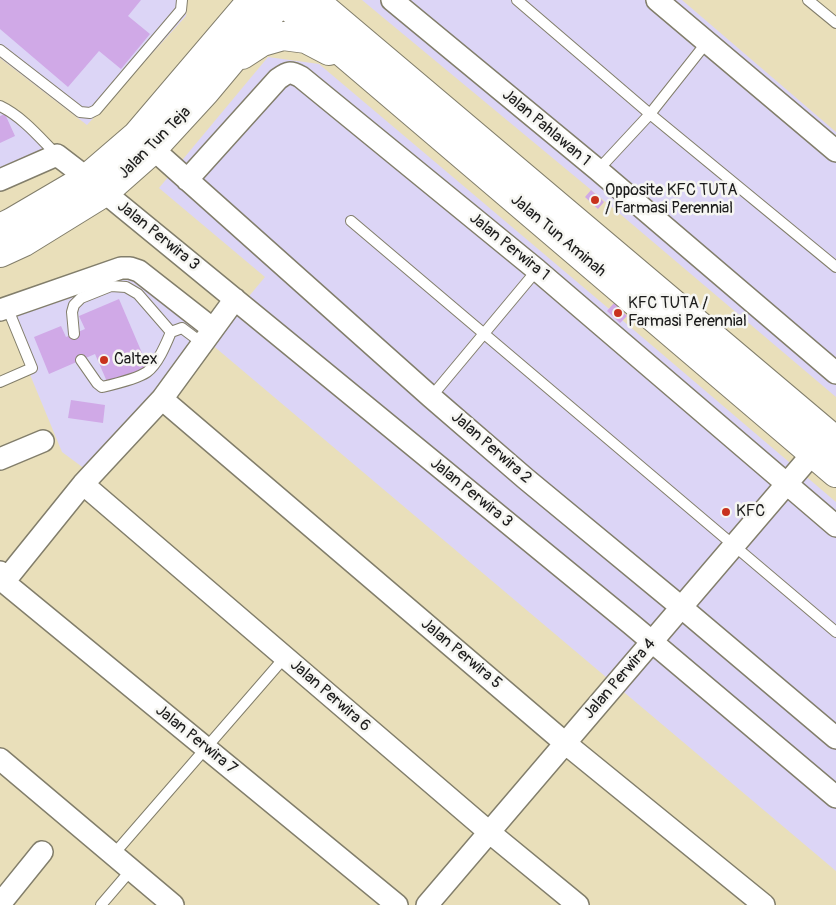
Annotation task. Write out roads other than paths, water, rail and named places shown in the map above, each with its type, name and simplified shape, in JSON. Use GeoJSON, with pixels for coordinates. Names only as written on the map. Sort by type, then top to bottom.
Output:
{"type":"FeatureCollection","features":[{"type":"Feature","properties":{"kind":"main road"},"geometry":{"type":"LineString","coordinates":[[206,73],[235,6],[235,0]]}},
{"type":"Feature","properties":{"kind":"main road","name":"Jalan Tun Teja"},"geometry":{"type":"LineString","coordinates":[[0,253],[24,242],[96,185],[156,145],[206,73],[252,0]]}},
{"type":"Feature","properties":{"kind":"main road","name":"Jalan Tun Teja"},"geometry":{"type":"LineString","coordinates":[[0,228],[96,185],[142,130],[206,73],[282,0]]}},
{"type":"Feature","properties":{"kind":"main road","name":"Jalan Tun Aminah"},"geometry":{"type":"LineString","coordinates":[[282,0],[363,56],[824,447],[836,472]]}},
{"type":"Feature","properties":{"kind":"main road","name":"Jalan Tun Aminah"},"geometry":{"type":"LineString","coordinates":[[314,0],[363,56]]}},
{"type":"Feature","properties":{"kind":"main road"},"geometry":{"type":"LineString","coordinates":[[336,0],[363,56]]}},
{"type":"Feature","properties":{"kind":"main road"},"geometry":{"type":"LineString","coordinates":[[206,73],[241,56],[262,42],[283,36],[306,39],[363,56]]}},
{"type":"Feature","properties":{"kind":"street","name":"Jalan Pahlawan 1"},"geometry":{"type":"LineString","coordinates":[[392,0],[834,368]]}},
{"type":"Feature","properties":{"kind":"street"},"geometry":{"type":"LineString","coordinates":[[657,0],[836,151]]}},
{"type":"Feature","properties":{"kind":"street","name":"Jalan Perwira 1"},"geometry":{"type":"LineString","coordinates":[[191,176],[278,79],[286,73],[293,73],[301,77],[537,270],[836,526]]}},
{"type":"Feature","properties":{"kind":"street","name":"Jalan Perwira 2"},"geometry":{"type":"LineString","coordinates":[[156,145],[431,397],[526,479],[836,738]]}},
{"type":"Feature","properties":{"kind":"street"},"geometry":{"type":"LineString","coordinates":[[0,180],[57,156]]}},
{"type":"Feature","properties":{"kind":"street","name":"Jalan Perwira 3"},"geometry":{"type":"LineString","coordinates":[[57,156],[96,185],[652,642],[836,797]]}},
{"type":"Feature","properties":{"kind":"street"},"geometry":{"type":"LineString","coordinates":[[2,303],[121,268],[130,268],[139,271],[208,336]]}},
{"type":"Feature","properties":{"kind":"street"},"geometry":{"type":"LineString","coordinates":[[2,577],[83,484],[162,399],[235,299]]}},
{"type":"Feature","properties":{"kind":"street","name":"Jalan Perwira 5"},"geometry":{"type":"LineString","coordinates":[[162,399],[565,743],[764,905]]}},
{"type":"Feature","properties":{"kind":"street"},"geometry":{"type":"LineString","coordinates":[[0,460],[43,441]]}},
{"type":"Feature","properties":{"kind":"street","name":"Jalan Perwira 4"},"geometry":{"type":"LineString","coordinates":[[427,905],[787,484],[824,447]]}},
{"type":"Feature","properties":{"kind":"street","name":"Jalan Perwira 6"},"geometry":{"type":"LineString","coordinates":[[83,484],[489,832],[578,905]]}},
{"type":"Feature","properties":{"kind":"street","name":"Jalan Perwira 7"},"geometry":{"type":"LineString","coordinates":[[2,577],[397,905]]}},
{"type":"Feature","properties":{"kind":"street"},"geometry":{"type":"LineString","coordinates":[[3,767],[173,905]]}},
{"type":"Feature","properties":{"kind":"street"},"geometry":{"type":"LineString","coordinates":[[0,904],[42,852]]}},
{"type":"Feature","properties":{"kind":"lane"},"geometry":{"type":"LineString","coordinates":[[0,50],[80,112],[90,113],[96,110],[181,10],[182,0]]}},
{"type":"Feature","properties":{"kind":"lane"},"geometry":{"type":"LineString","coordinates":[[517,0],[650,114],[836,267]]}},
{"type":"Feature","properties":{"kind":"lane"},"geometry":{"type":"LineString","coordinates":[[808,0],[836,23]]}},
{"type":"Feature","properties":{"kind":"lane"},"geometry":{"type":"LineString","coordinates":[[598,170],[650,114],[707,42]]}},
{"type":"Feature","properties":{"kind":"lane"},"geometry":{"type":"LineString","coordinates":[[0,106],[30,127],[57,156]]}},
{"type":"Feature","properties":{"kind":"lane"},"geometry":{"type":"LineString","coordinates":[[351,221],[836,632]]}},
{"type":"Feature","properties":{"kind":"lane"},"geometry":{"type":"LineString","coordinates":[[431,397],[537,270]]}},
{"type":"Feature","properties":{"kind":"lane"},"geometry":{"type":"LineString","coordinates":[[74,334],[72,312],[74,306],[81,298],[111,286],[126,287],[138,294],[171,332]]}},
{"type":"Feature","properties":{"kind":"lane"},"geometry":{"type":"LineString","coordinates":[[0,382],[32,368],[2,303]]}},
{"type":"Feature","properties":{"kind":"lane"},"geometry":{"type":"LineString","coordinates":[[82,360],[97,383],[102,387],[148,372],[160,356],[171,332],[182,328],[208,336]]}},
{"type":"Feature","properties":{"kind":"lane"},"geometry":{"type":"LineString","coordinates":[[113,855],[285,657]]}},
{"type":"Feature","properties":{"kind":"lane"},"geometry":{"type":"LineString","coordinates":[[101,905],[131,870]]}},
{"type":"Feature","properties":{"kind":"place","name":"Opposite KFC TUTA / Farmasi Perennial"},"geometry":{"type":"Point","coordinates":[595,200]}},
{"type":"Feature","properties":{"kind":"place","name":"KFC TUTA / Farmasi Perennial"},"geometry":{"type":"Point","coordinates":[618,313]}},
{"type":"Feature","properties":{"kind":"place","name":"Caltex"},"geometry":{"type":"Point","coordinates":[104,360]}},
{"type":"Feature","properties":{"kind":"place","name":"KFC"},"geometry":{"type":"Point","coordinates":[726,512]}}]}
